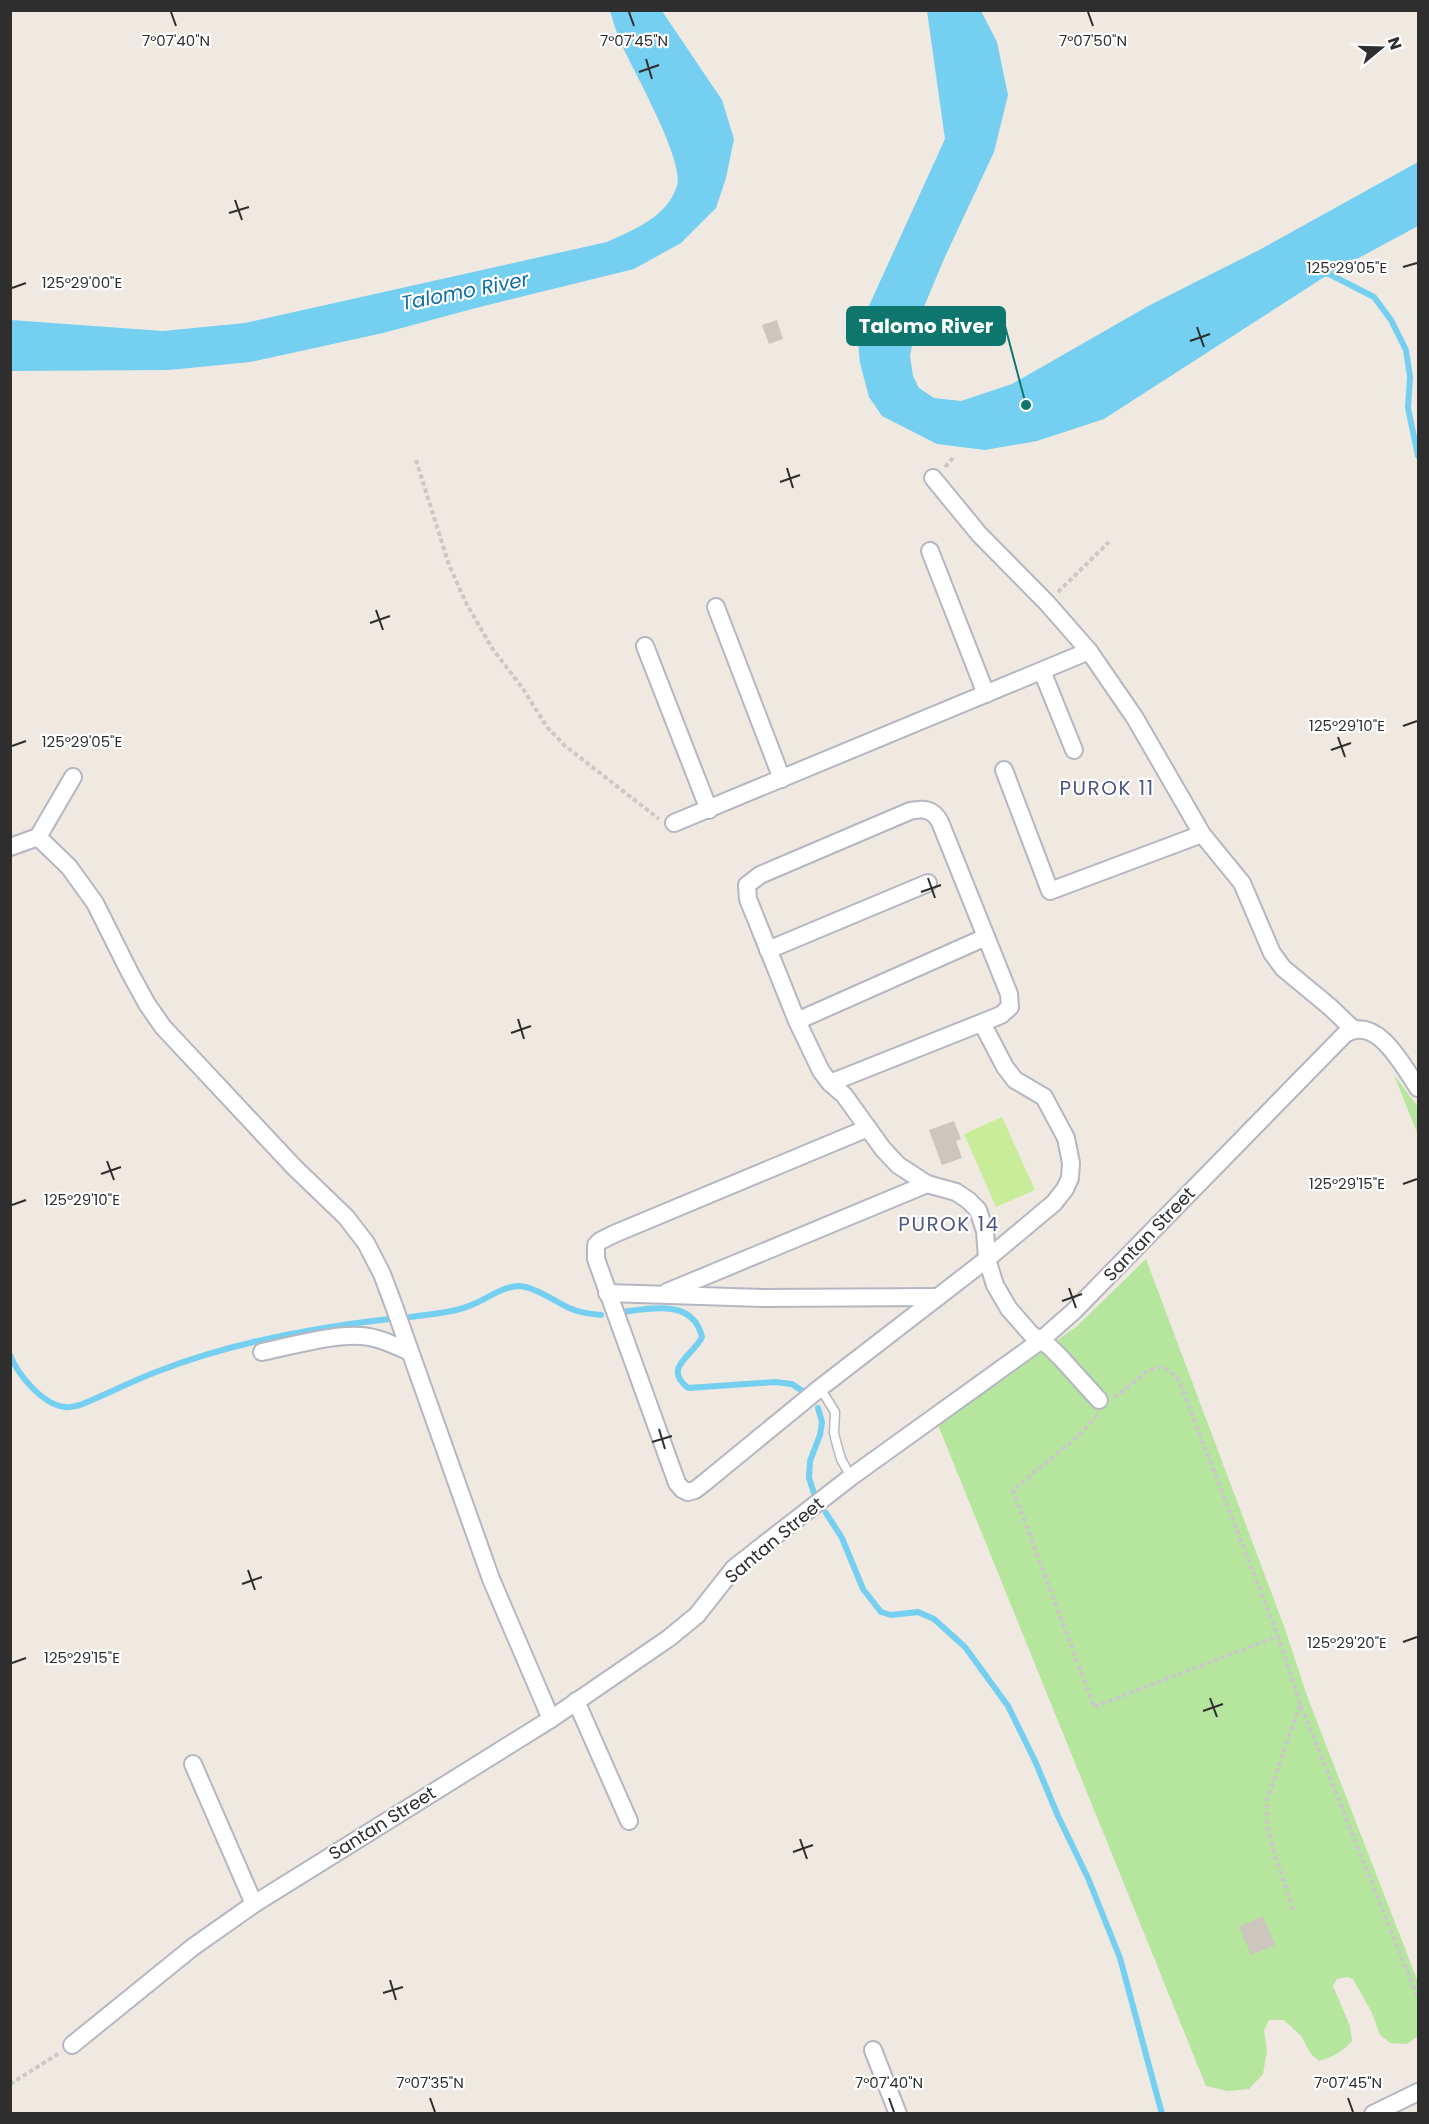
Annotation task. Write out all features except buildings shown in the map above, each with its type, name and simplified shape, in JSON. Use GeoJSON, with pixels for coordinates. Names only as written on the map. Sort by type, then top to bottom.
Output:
{"type":"FeatureCollection","features":[{"type":"Feature","properties":{"kind":"street"},"geometry":{"type":"LineString","coordinates":[[933,478],[979,534],[1047,603],[1089,651],[1135,718],[1202,834],[1242,884],[1272,953],[1283,968],[1353,1029],[1363,1029],[1385,1041],[1419,1088]]}},
{"type":"Feature","properties":{"kind":"street"},"geometry":{"type":"LineString","coordinates":[[930,551],[986,694]]}},
{"type":"Feature","properties":{"kind":"street"},"geometry":{"type":"LineString","coordinates":[[716,607],[782,779]]}},
{"type":"Feature","properties":{"kind":"street"},"geometry":{"type":"LineString","coordinates":[[645,646],[709,810]]}},
{"type":"Feature","properties":{"kind":"street"},"geometry":{"type":"LineString","coordinates":[[674,824],[1089,651]]}},
{"type":"Feature","properties":{"kind":"street"},"geometry":{"type":"LineString","coordinates":[[1042,671],[1074,750]]}},
{"type":"Feature","properties":{"kind":"street"},"geometry":{"type":"LineString","coordinates":[[1004,770],[1050,891],[1202,834]]}},
{"type":"Feature","properties":{"kind":"street"},"geometry":{"type":"LineString","coordinates":[[10,847],[39,837],[73,777]]}},
{"type":"Feature","properties":{"kind":"street"},"geometry":{"type":"LineString","coordinates":[[830,1083],[982,1023],[1007,1011],[1011,1002],[940,822],[929,810],[920,808],[888,820],[752,879],[747,885],[747,900],[812,1055],[830,1083],[844,1095],[898,1165],[927,1184],[956,1192],[978,1210],[985,1231],[987,1259],[995,1285],[1009,1309],[1022,1326],[1050,1347],[1099,1400]]}},
{"type":"Feature","properties":{"kind":"street"},"geometry":{"type":"LineString","coordinates":[[39,837],[69,867],[95,903],[147,1005],[163,1027],[294,1167],[346,1217],[366,1243],[382,1274],[491,1579],[551,1719]]}},
{"type":"Feature","properties":{"kind":"street"},"geometry":{"type":"LineString","coordinates":[[768,950],[928,883]]}},
{"type":"Feature","properties":{"kind":"street"},"geometry":{"type":"LineString","coordinates":[[797,1021],[987,937]]}},
{"type":"Feature","properties":{"kind":"street"},"geometry":{"type":"LineString","coordinates":[[868,1128],[600,1241],[595,1250],[607,1293],[677,1483],[682,1489],[688,1492],[705,1484],[820,1388],[987,1259],[1054,1203],[1065,1189],[1070,1178],[1071,1163],[1066,1138],[1044,1097],[1015,1080],[1005,1067],[982,1023]]}},
{"type":"Feature","properties":{"kind":"street","name":"Santan Street"},"geometry":{"type":"LineString","coordinates":[[72,2045],[185,1953],[254,1904],[551,1719],[669,1638],[697,1615],[734,1568],[851,1477],[1040,1341],[1074,1311],[1335,1042],[1353,1029]]}},
{"type":"Feature","properties":{"kind":"street"},"geometry":{"type":"LineString","coordinates":[[660,1296],[927,1184]]}},
{"type":"Feature","properties":{"kind":"street"},"geometry":{"type":"LineString","coordinates":[[607,1293],[820,1299],[938,1297]]}},
{"type":"Feature","properties":{"kind":"street"},"geometry":{"type":"LineString","coordinates":[[262,1352],[359,1335],[379,1339],[410,1352]]}},
{"type":"Feature","properties":{"kind":"street"},"geometry":{"type":"LineString","coordinates":[[576,1701],[629,1821]]}},
{"type":"Feature","properties":{"kind":"street"},"geometry":{"type":"LineString","coordinates":[[193,1764],[254,1904]]}},
{"type":"Feature","properties":{"kind":"street"},"geometry":{"type":"LineString","coordinates":[[873,2050],[898,2114]]}},
{"type":"Feature","properties":{"kind":"street"},"geometry":{"type":"LineString","coordinates":[[1373,2114],[1419,2092]]}},
{"type":"Feature","properties":{"kind":"lane"},"geometry":{"type":"LineString","coordinates":[[820,1388],[835,1412],[834,1433],[841,1459],[851,1477]]}},
{"type":"Feature","properties":{"kind":"path"},"geometry":{"type":"LineString","coordinates":[[416,460],[449,566],[466,603],[492,648],[523,689],[547,727],[564,745],[629,797],[660,819],[674,824]]}},
{"type":"Feature","properties":{"kind":"path"},"geometry":{"type":"LineString","coordinates":[[1047,603],[1109,542]]}},
{"type":"Feature","properties":{"kind":"path"},"geometry":{"type":"LineString","coordinates":[[1278,1636],[1094,1707],[1013,1490],[1094,1420],[1100,1406],[1099,1400],[1116,1396],[1153,1368],[1162,1366],[1172,1370],[1179,1381],[1278,1636],[1300,1703],[1419,1998]]}},
{"type":"Feature","properties":{"kind":"path"},"geometry":{"type":"LineString","coordinates":[[1293,1910],[1273,1849],[1267,1821],[1267,1800],[1300,1703]]}},
{"type":"Feature","properties":{"kind":"path"},"geometry":{"type":"LineString","coordinates":[[10,2084],[72,2045]]}},
{"type":"Feature","properties":{"kind":"green space"},"geometry":{"type":"Polygon","coordinates":[[[1394,1075],[1418,1107],[1418,1135],[1394,1075]]]}},
{"type":"Feature","properties":{"kind":"green space"},"geometry":{"type":"Polygon","coordinates":[[[1002,1117],[1035,1190],[996,1207],[964,1134],[1002,1117]]]}},
{"type":"Feature","properties":{"kind":"green space"},"geometry":{"type":"Polygon","coordinates":[[[1146,1259],[1285,1629],[1307,1696],[1418,1982],[1418,2036],[1407,2044],[1390,2043],[1380,2035],[1372,2013],[1353,1979],[1347,1977],[1337,1979],[1333,1986],[1350,2026],[1352,2041],[1337,2054],[1319,2061],[1311,2054],[1301,2036],[1284,2020],[1269,2020],[1264,2030],[1267,2051],[1263,2074],[1249,2089],[1228,2091],[1206,2086],[938,1425],[1077,1326],[1146,1259]]]}},
{"type":"Feature","properties":{"kind":"water"},"geometry":{"type":"Polygon","coordinates":[[[610,11],[662,11],[722,100],[734,139],[726,178],[716,208],[681,243],[634,269],[383,333],[250,362],[169,370],[11,371],[11,320],[163,331],[245,323],[607,242],[649,221],[666,206],[672,197],[677,186],[677,173],[666,136],[620,41],[610,11]]]}},
{"type":"Feature","properties":{"kind":"water"},"geometry":{"type":"Polygon","coordinates":[[[927,11],[981,11],[997,42],[1008,95],[994,152],[944,259],[916,326],[910,356],[913,376],[919,388],[934,398],[961,401],[1012,384],[1150,305],[1261,249],[1418,162],[1418,226],[1329,274],[1104,419],[1037,441],[985,450],[937,444],[882,416],[869,397],[860,363],[857,332],[945,139],[927,11]]]}},
{"type":"Feature","properties":{"kind":"waterway"},"geometry":{"type":"LineString","coordinates":[[1321,274],[1329,274],[1374,297],[1391,320],[1406,350],[1410,377],[1408,408],[1418,456]]}},
{"type":"Feature","properties":{"kind":"waterway"},"geometry":{"type":"LineString","coordinates":[[410,1317],[459,1309],[518,1286],[537,1291],[573,1310],[601,1315]]}},
{"type":"Feature","properties":{"kind":"waterway"},"geometry":{"type":"LineString","coordinates":[[623,1312],[658,1308],[681,1311],[690,1316],[702,1337],[679,1368],[678,1374],[681,1381],[688,1388],[775,1382],[792,1384],[804,1392]]}},
{"type":"Feature","properties":{"kind":"waterway"},"geometry":{"type":"LineString","coordinates":[[10,1355],[32,1388],[48,1401],[69,1407],[80,1405],[156,1372],[241,1345],[300,1332],[389,1319]]}},
{"type":"Feature","properties":{"kind":"waterway"},"geometry":{"type":"LineString","coordinates":[[814,1493],[809,1478],[810,1461],[820,1435],[822,1422],[818,1408]]}},
{"type":"Feature","properties":{"kind":"waterway"},"geometry":{"type":"LineString","coordinates":[[826,1513],[842,1538],[863,1589],[881,1612],[891,1615],[918,1612],[934,1619],[965,1647],[1008,1706],[1088,1878],[1120,1958],[1162,2114]]}},
{"type":"Feature","properties":{"kind":"place","name":"Talomo River"},"geometry":{"type":"Point","coordinates":[1026,405]}},
{"type":"Feature","properties":{"kind":"district","name":"PUROK 11"},"geometry":{"type":"Point","coordinates":[1107,788]}},
{"type":"Feature","properties":{"kind":"district","name":"PUROK 14"},"geometry":{"type":"Point","coordinates":[949,1224]}}]}
